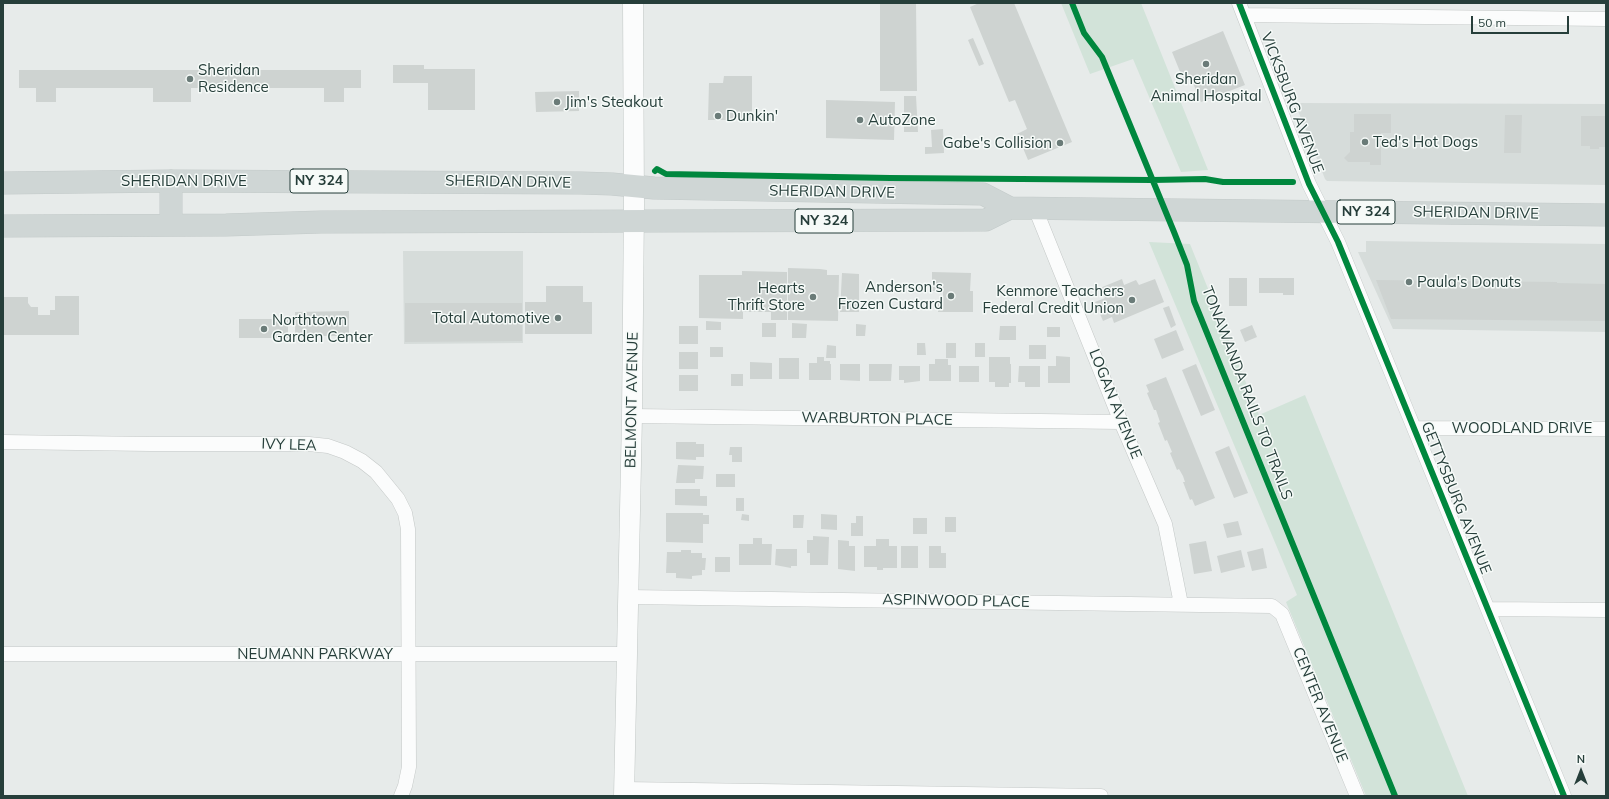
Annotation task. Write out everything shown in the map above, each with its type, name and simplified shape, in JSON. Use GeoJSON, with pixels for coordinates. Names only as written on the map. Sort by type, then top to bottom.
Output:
{"type":"FeatureCollection","features":[{"type":"Feature","properties":{"kind":"main road"},"geometry":{"type":"LineString","coordinates":[[171,181],[171,225]]}},
{"type":"Feature","properties":{"kind":"main road","name":"SHERIDAN DRIVE"},"geometry":{"type":"LineString","coordinates":[[3,182],[517,182],[612,184],[654,188],[983,194],[1010,208]]}},
{"type":"Feature","properties":{"kind":"main road","name":"SHERIDAN DRIVE"},"geometry":{"type":"LineString","coordinates":[[3,226],[321,222],[986,220],[1010,208],[1606,215]]}},
{"type":"Feature","properties":{"kind":"street","name":"BELMONT AVENUE"},"geometry":{"type":"LineString","coordinates":[[624,792],[632,416],[634,222],[633,3]]}},
{"type":"Feature","properties":{"kind":"street"},"geometry":{"type":"LineString","coordinates":[[1242,9],[1606,19]]}},
{"type":"Feature","properties":{"kind":"street","name":"VICKSBURG AVENUE"},"geometry":{"type":"LineString","coordinates":[[1242,9],[1309,184],[1323,211]]}},
{"type":"Feature","properties":{"kind":"street","name":"LOGAN AVENUE"},"geometry":{"type":"LineString","coordinates":[[1035,208],[1121,422],[1165,524],[1181,604]]}},
{"type":"Feature","properties":{"kind":"street","name":"GETTYSBURG AVENUE"},"geometry":{"type":"LineString","coordinates":[[1323,211],[1338,242],[1564,796]]}},
{"type":"Feature","properties":{"kind":"street","name":"WARBURTON PLACE"},"geometry":{"type":"LineString","coordinates":[[632,416],[1121,422]]}},
{"type":"Feature","properties":{"kind":"street","name":"WOODLAND DRIVE"},"geometry":{"type":"LineString","coordinates":[[1414,428],[1606,429]]}},
{"type":"Feature","properties":{"kind":"street","name":"IVY LEA"},"geometry":{"type":"LineString","coordinates":[[3,442],[309,444],[328,446],[345,452],[362,461],[376,472],[398,499],[405,514],[408,529],[408,767],[405,786],[401,796]]}},
{"type":"Feature","properties":{"kind":"street","name":"ASPINWOOD PLACE"},"geometry":{"type":"LineString","coordinates":[[628,597],[1272,606],[1282,614]]}},
{"type":"Feature","properties":{"kind":"street"},"geometry":{"type":"LineString","coordinates":[[1488,609],[1606,610]]}},
{"type":"Feature","properties":{"kind":"street","name":"CENTER AVENUE"},"geometry":{"type":"LineString","coordinates":[[1282,614],[1357,796]]}},
{"type":"Feature","properties":{"kind":"street","name":"NEUMANN PARKWAY"},"geometry":{"type":"LineString","coordinates":[[3,654],[626,654]]}},
{"type":"Feature","properties":{"kind":"street"},"geometry":{"type":"LineString","coordinates":[[624,792],[1101,796]]}},
{"type":"Feature","properties":{"kind":"shaded area"},"geometry":{"type":"Polygon","coordinates":[[[1295,103],[1606,104],[1606,185],[1327,181],[1295,103]]]}},
{"type":"Feature","properties":{"kind":"shaded area"},"geometry":{"type":"Polygon","coordinates":[[[1366,241],[1606,244],[1606,332],[1393,329],[1358,252],[1366,252],[1366,241]]]}},
{"type":"Feature","properties":{"kind":"shaded area"},"geometry":{"type":"Polygon","coordinates":[[[403,251],[523,251],[523,343],[404,344],[403,251]]]}},
{"type":"Feature","properties":{"kind":"green space"},"geometry":{"type":"Polygon","coordinates":[[[1061,3],[1141,3],[1208,170],[1181,172],[1133,59],[1090,74],[1061,3]]]}},
{"type":"Feature","properties":{"kind":"green space"},"geometry":{"type":"Polygon","coordinates":[[[1149,242],[1190,244],[1259,415],[1305,395],[1468,796],[1366,796],[1286,602],[1297,595],[1149,242]]]}},
{"type":"Feature","properties":{"kind":"building"},"geometry":{"type":"Polygon","coordinates":[[[880,3],[916,3],[917,91],[880,91],[880,3]]]}},
{"type":"Feature","properties":{"kind":"building"},"geometry":{"type":"Polygon","coordinates":[[[979,3],[1014,3],[1072,142],[1028,160],[1017,134],[1027,129],[1015,100],[1009,102],[970,7],[979,3]]]}},
{"type":"Feature","properties":{"kind":"building","name":"Sheridan Animal Hospital"},"geometry":{"type":"Polygon","coordinates":[[[1223,31],[1245,85],[1201,102],[1190,76],[1183,79],[1172,52],[1223,31]]]}},
{"type":"Feature","properties":{"kind":"building"},"geometry":{"type":"Polygon","coordinates":[[[973,38],[984,64],[979,66],[968,40],[973,38]]]}},
{"type":"Feature","properties":{"kind":"building"},"geometry":{"type":"Polygon","coordinates":[[[393,65],[424,65],[424,69],[475,69],[475,110],[428,110],[428,83],[393,83],[393,65]]]}},
{"type":"Feature","properties":{"kind":"building","name":"Sheridan Residence"},"geometry":{"type":"Polygon","coordinates":[[[19,70],[361,70],[361,88],[344,88],[344,102],[324,102],[324,88],[191,88],[191,102],[153,102],[153,88],[56,88],[56,102],[36,102],[36,88],[19,88],[19,70]]]}},
{"type":"Feature","properties":{"kind":"building"},"geometry":{"type":"Polygon","coordinates":[[[724,76],[752,76],[752,120],[708,120],[709,83],[723,83],[724,76]]]}},
{"type":"Feature","properties":{"kind":"building","name":"Jim's Steakout"},"geometry":{"type":"Polygon","coordinates":[[[579,91],[579,111],[536,112],[535,92],[579,91]]]}},
{"type":"Feature","properties":{"kind":"building"},"geometry":{"type":"Polygon","coordinates":[[[904,96],[916,96],[918,132],[904,132],[904,96]]]}},
{"type":"Feature","properties":{"kind":"building","name":"AutoZone"},"geometry":{"type":"Polygon","coordinates":[[[826,100],[895,102],[894,140],[826,138],[826,100]]]}},
{"type":"Feature","properties":{"kind":"building","name":"Ted's Hot Dogs"},"geometry":{"type":"Polygon","coordinates":[[[1354,114],[1391,114],[1391,133],[1381,133],[1381,165],[1370,165],[1370,162],[1348,162],[1344,158],[1350,152],[1350,132],[1354,132],[1354,114]]]}},
{"type":"Feature","properties":{"kind":"building"},"geometry":{"type":"Polygon","coordinates":[[[1505,115],[1522,115],[1521,153],[1504,153],[1505,115]]]}},
{"type":"Feature","properties":{"kind":"building"},"geometry":{"type":"Polygon","coordinates":[[[1581,116],[1606,116],[1606,147],[1590,149],[1590,146],[1581,146],[1581,116]]]}},
{"type":"Feature","properties":{"kind":"building"},"geometry":{"type":"Polygon","coordinates":[[[943,129],[944,153],[925,154],[925,147],[932,147],[931,130],[943,129]]]}},
{"type":"Feature","properties":{"kind":"building","name":"Hearts Thrift Store"},"geometry":{"type":"Polygon","coordinates":[[[788,268],[820,269],[827,270],[827,275],[839,275],[838,321],[788,320],[788,268]]]}},
{"type":"Feature","properties":{"kind":"building"},"geometry":{"type":"Polygon","coordinates":[[[742,271],[787,272],[787,320],[771,320],[771,312],[743,312],[743,319],[699,318],[699,275],[742,275],[742,271]]]}},
{"type":"Feature","properties":{"kind":"building","name":"Anderson's Frozen Custard"},"geometry":{"type":"Polygon","coordinates":[[[932,272],[971,273],[970,291],[973,291],[973,312],[938,312],[938,302],[943,302],[943,291],[932,291],[932,272]]]}},
{"type":"Feature","properties":{"kind":"building"},"geometry":{"type":"Polygon","coordinates":[[[842,273],[859,274],[859,312],[840,312],[842,273]]]}},
{"type":"Feature","properties":{"kind":"building"},"geometry":{"type":"Polygon","coordinates":[[[1229,278],[1247,278],[1247,306],[1229,306],[1229,278]]]}},
{"type":"Feature","properties":{"kind":"building"},"geometry":{"type":"Polygon","coordinates":[[[1259,278],[1294,278],[1294,295],[1283,295],[1283,293],[1259,293],[1259,278]]]}},
{"type":"Feature","properties":{"kind":"building","name":"Kenmore Teachers Federal Credit Union"},"geometry":{"type":"Polygon","coordinates":[[[1122,279],[1124,285],[1136,280],[1139,285],[1155,279],[1164,302],[1114,323],[1112,317],[1103,321],[1095,302],[1105,298],[1100,288],[1122,279]]]}},
{"type":"Feature","properties":{"kind":"building"},"geometry":{"type":"Polygon","coordinates":[[[1376,280],[1606,284],[1606,321],[1391,319],[1376,280]]]}},
{"type":"Feature","properties":{"kind":"building","name":"Total Automotive"},"geometry":{"type":"Polygon","coordinates":[[[546,286],[583,286],[583,302],[592,302],[592,334],[525,334],[525,302],[546,302],[546,286]]]}},
{"type":"Feature","properties":{"kind":"building"},"geometry":{"type":"Polygon","coordinates":[[[55,296],[79,296],[79,335],[3,335],[3,297],[28,297],[28,303],[31,307],[38,307],[38,315],[50,315],[50,310],[55,310],[55,296]]]}},
{"type":"Feature","properties":{"kind":"building"},"geometry":{"type":"Polygon","coordinates":[[[405,303],[522,303],[522,341],[405,342],[405,303]]]}},
{"type":"Feature","properties":{"kind":"building"},"geometry":{"type":"Polygon","coordinates":[[[1169,306],[1176,325],[1171,328],[1163,308],[1169,306]]]}},
{"type":"Feature","properties":{"kind":"building"},"geometry":{"type":"Polygon","coordinates":[[[349,311],[349,336],[295,336],[295,312],[349,311]]]}},
{"type":"Feature","properties":{"kind":"building","name":"Northtown Garden Center"},"geometry":{"type":"Polygon","coordinates":[[[239,319],[288,319],[288,338],[239,338],[239,319]]]}},
{"type":"Feature","properties":{"kind":"building"},"geometry":{"type":"Polygon","coordinates":[[[706,321],[721,322],[721,330],[706,330],[706,321]]]}},
{"type":"Feature","properties":{"kind":"building"},"geometry":{"type":"Polygon","coordinates":[[[762,323],[776,323],[776,337],[762,337],[762,323]]]}},
{"type":"Feature","properties":{"kind":"building"},"geometry":{"type":"Polygon","coordinates":[[[792,323],[807,324],[806,338],[792,338],[792,323]]]}},
{"type":"Feature","properties":{"kind":"building"},"geometry":{"type":"Polygon","coordinates":[[[856,324],[866,325],[865,336],[856,336],[856,324]]]}},
{"type":"Feature","properties":{"kind":"building"},"geometry":{"type":"Polygon","coordinates":[[[1252,325],[1257,337],[1245,342],[1240,330],[1252,325]]]}},
{"type":"Feature","properties":{"kind":"building"},"geometry":{"type":"Polygon","coordinates":[[[679,326],[698,326],[698,344],[679,344],[679,326]]]}},
{"type":"Feature","properties":{"kind":"building"},"geometry":{"type":"Polygon","coordinates":[[[1000,326],[1016,326],[1016,340],[999,340],[1000,326]]]}},
{"type":"Feature","properties":{"kind":"building"},"geometry":{"type":"Polygon","coordinates":[[[1047,327],[1060,327],[1060,337],[1047,337],[1047,327]]]}},
{"type":"Feature","properties":{"kind":"building"},"geometry":{"type":"Polygon","coordinates":[[[1176,330],[1184,350],[1162,359],[1154,339],[1176,330]]]}},
{"type":"Feature","properties":{"kind":"building"},"geometry":{"type":"Polygon","coordinates":[[[917,343],[925,343],[926,355],[917,355],[917,343]]]}},
{"type":"Feature","properties":{"kind":"building"},"geometry":{"type":"Polygon","coordinates":[[[946,343],[956,343],[956,358],[946,358],[946,343]]]}},
{"type":"Feature","properties":{"kind":"building"},"geometry":{"type":"Polygon","coordinates":[[[975,343],[985,343],[985,357],[975,357],[975,343]]]}},
{"type":"Feature","properties":{"kind":"building"},"geometry":{"type":"Polygon","coordinates":[[[827,345],[836,346],[836,358],[826,358],[827,345]]]}},
{"type":"Feature","properties":{"kind":"building"},"geometry":{"type":"Polygon","coordinates":[[[1029,345],[1046,345],[1046,359],[1029,359],[1029,345]]]}},
{"type":"Feature","properties":{"kind":"building"},"geometry":{"type":"Polygon","coordinates":[[[710,347],[723,347],[723,357],[710,357],[710,347]]]}},
{"type":"Feature","properties":{"kind":"building"},"geometry":{"type":"Polygon","coordinates":[[[679,352],[698,352],[698,369],[679,369],[679,352]]]}},
{"type":"Feature","properties":{"kind":"building"},"geometry":{"type":"Polygon","coordinates":[[[1056,356],[1070,357],[1070,383],[1048,383],[1048,366],[1056,366],[1056,356]]]}},
{"type":"Feature","properties":{"kind":"building"},"geometry":{"type":"Polygon","coordinates":[[[817,357],[824,357],[824,361],[830,361],[831,380],[809,380],[809,363],[817,363],[817,357]]]}},
{"type":"Feature","properties":{"kind":"building"},"geometry":{"type":"Polygon","coordinates":[[[989,357],[1010,357],[1011,383],[1009,383],[1009,387],[995,387],[995,382],[989,382],[989,357]]]}},
{"type":"Feature","properties":{"kind":"building"},"geometry":{"type":"Polygon","coordinates":[[[779,358],[799,358],[799,379],[779,379],[779,358]]]}},
{"type":"Feature","properties":{"kind":"building"},"geometry":{"type":"Polygon","coordinates":[[[935,359],[948,359],[948,365],[951,365],[951,381],[929,381],[929,364],[935,364],[935,359]]]}},
{"type":"Feature","properties":{"kind":"building"},"geometry":{"type":"Polygon","coordinates":[[[750,362],[772,363],[772,379],[750,379],[750,362]]]}},
{"type":"Feature","properties":{"kind":"building"},"geometry":{"type":"Polygon","coordinates":[[[840,364],[860,364],[860,381],[840,380],[840,364]]]}},
{"type":"Feature","properties":{"kind":"building"},"geometry":{"type":"Polygon","coordinates":[[[869,364],[892,364],[891,381],[869,381],[869,364]]]}},
{"type":"Feature","properties":{"kind":"building"},"geometry":{"type":"Polygon","coordinates":[[[1196,364],[1215,410],[1201,416],[1182,370],[1196,364]]]}},
{"type":"Feature","properties":{"kind":"building"},"geometry":{"type":"Polygon","coordinates":[[[899,366],[920,366],[920,381],[904,383],[904,380],[899,380],[899,366]]]}},
{"type":"Feature","properties":{"kind":"building"},"geometry":{"type":"Polygon","coordinates":[[[959,366],[979,366],[979,382],[959,382],[959,366]]]}},
{"type":"Feature","properties":{"kind":"building"},"geometry":{"type":"Polygon","coordinates":[[[1019,366],[1040,366],[1040,387],[1025,387],[1025,382],[1018,382],[1019,366]]]}},
{"type":"Feature","properties":{"kind":"building"},"geometry":{"type":"Polygon","coordinates":[[[731,374],[743,374],[743,386],[731,386],[731,374]]]}},
{"type":"Feature","properties":{"kind":"building"},"geometry":{"type":"Polygon","coordinates":[[[679,375],[698,375],[698,391],[679,391],[679,375]]]}},
{"type":"Feature","properties":{"kind":"building"},"geometry":{"type":"Polygon","coordinates":[[[1166,377],[1215,498],[1195,506],[1192,499],[1190,500],[1183,482],[1185,482],[1183,476],[1179,469],[1177,470],[1170,453],[1172,452],[1167,440],[1165,441],[1158,423],[1160,422],[1156,410],[1154,410],[1147,393],[1149,392],[1146,385],[1166,377]]]}},
{"type":"Feature","properties":{"kind":"building"},"geometry":{"type":"Polygon","coordinates":[[[676,442],[696,442],[696,444],[704,444],[704,457],[696,457],[696,460],[676,459],[676,442]]]}},
{"type":"Feature","properties":{"kind":"building"},"geometry":{"type":"Polygon","coordinates":[[[1229,446],[1248,493],[1234,498],[1215,452],[1229,446]]]}},
{"type":"Feature","properties":{"kind":"building"},"geometry":{"type":"Polygon","coordinates":[[[730,447],[742,447],[742,462],[732,462],[732,455],[729,455],[730,447]]]}},
{"type":"Feature","properties":{"kind":"building"},"geometry":{"type":"Polygon","coordinates":[[[678,465],[704,466],[703,479],[695,479],[695,483],[676,483],[678,465]]]}},
{"type":"Feature","properties":{"kind":"building"},"geometry":{"type":"Polygon","coordinates":[[[716,474],[735,474],[735,487],[716,487],[716,474]]]}},
{"type":"Feature","properties":{"kind":"building"},"geometry":{"type":"Polygon","coordinates":[[[675,489],[700,489],[700,496],[707,496],[707,506],[675,505],[675,489]]]}},
{"type":"Feature","properties":{"kind":"building"},"geometry":{"type":"Polygon","coordinates":[[[736,498],[744,498],[744,511],[736,511],[736,498]]]}},
{"type":"Feature","properties":{"kind":"building"},"geometry":{"type":"Polygon","coordinates":[[[666,513],[703,513],[703,515],[709,515],[709,524],[703,524],[703,543],[666,542],[666,513]]]}},
{"type":"Feature","properties":{"kind":"building"},"geometry":{"type":"Polygon","coordinates":[[[742,514],[749,515],[749,521],[741,520],[742,514]]]}},
{"type":"Feature","properties":{"kind":"building"},"geometry":{"type":"Polygon","coordinates":[[[821,514],[837,515],[837,530],[821,529],[821,514]]]}},
{"type":"Feature","properties":{"kind":"building"},"geometry":{"type":"Polygon","coordinates":[[[793,515],[804,515],[803,528],[793,528],[793,515]]]}},
{"type":"Feature","properties":{"kind":"building"},"geometry":{"type":"Polygon","coordinates":[[[856,516],[863,516],[863,536],[851,536],[851,523],[856,523],[856,516]]]}},
{"type":"Feature","properties":{"kind":"building"},"geometry":{"type":"Polygon","coordinates":[[[945,517],[956,517],[956,532],[945,532],[945,517]]]}},
{"type":"Feature","properties":{"kind":"building"},"geometry":{"type":"Polygon","coordinates":[[[913,518],[927,518],[927,534],[913,534],[913,518]]]}},
{"type":"Feature","properties":{"kind":"building"},"geometry":{"type":"Polygon","coordinates":[[[1238,521],[1242,535],[1227,538],[1223,524],[1238,521]]]}},
{"type":"Feature","properties":{"kind":"building"},"geometry":{"type":"Polygon","coordinates":[[[813,536],[829,537],[828,565],[810,565],[810,553],[807,553],[807,540],[813,540],[813,536]]]}},
{"type":"Feature","properties":{"kind":"building"},"geometry":{"type":"Polygon","coordinates":[[[753,538],[762,538],[762,544],[772,544],[771,565],[739,565],[739,544],[753,544],[753,538]]]}},
{"type":"Feature","properties":{"kind":"building"},"geometry":{"type":"Polygon","coordinates":[[[876,539],[889,539],[889,546],[897,546],[897,568],[883,568],[883,570],[877,570],[877,567],[864,567],[864,546],[876,546],[876,539]]]}},
{"type":"Feature","properties":{"kind":"building"},"geometry":{"type":"Polygon","coordinates":[[[838,540],[849,541],[849,546],[855,546],[855,571],[838,569],[838,540]]]}},
{"type":"Feature","properties":{"kind":"building"},"geometry":{"type":"Polygon","coordinates":[[[1206,541],[1212,571],[1194,574],[1189,544],[1206,541]]]}},
{"type":"Feature","properties":{"kind":"building"},"geometry":{"type":"Polygon","coordinates":[[[901,546],[918,546],[918,568],[901,568],[901,546]]]}},
{"type":"Feature","properties":{"kind":"building"},"geometry":{"type":"Polygon","coordinates":[[[929,546],[941,546],[941,553],[946,553],[946,568],[929,568],[929,546]]]}},
{"type":"Feature","properties":{"kind":"building"},"geometry":{"type":"Polygon","coordinates":[[[1263,548],[1267,568],[1252,571],[1247,552],[1263,548]]]}},
{"type":"Feature","properties":{"kind":"building"},"geometry":{"type":"Polygon","coordinates":[[[776,549],[797,549],[797,566],[791,566],[791,568],[775,565],[776,549]]]}},
{"type":"Feature","properties":{"kind":"building"},"geometry":{"type":"Polygon","coordinates":[[[681,550],[691,550],[691,553],[702,553],[702,558],[706,558],[705,570],[702,570],[702,575],[692,576],[692,579],[676,578],[676,573],[666,573],[667,552],[681,552],[681,550]]]}},
{"type":"Feature","properties":{"kind":"building"},"geometry":{"type":"Polygon","coordinates":[[[1241,550],[1245,567],[1221,573],[1217,556],[1241,550]]]}},
{"type":"Feature","properties":{"kind":"building"},"geometry":{"type":"Polygon","coordinates":[[[715,557],[730,557],[730,572],[715,572],[715,557]]]}},
{"type":"Feature","properties":{"kind":"cycle path","name":"TONAWANDA RAILS TO TRAILS"},"geometry":{"type":"LineString","coordinates":[[1072,3],[1084,33],[1102,57],[1174,232],[1187,265],[1194,301],[1395,796]]}},
{"type":"Feature","properties":{"kind":"cycle path"},"geometry":{"type":"LineString","coordinates":[[1239,3],[1309,184],[1338,242],[1564,796]]}},
{"type":"Feature","properties":{"kind":"cycle path"},"geometry":{"type":"LineString","coordinates":[[655,171],[657,169],[666,174],[890,178],[1205,179],[1223,182],[1293,182]]}},
{"type":"Feature","properties":{"kind":"place","name":"Sheridan Animal Hospital"},"geometry":{"type":"Point","coordinates":[1206,64]}},
{"type":"Feature","properties":{"kind":"place","name":"Sheridan Residence"},"geometry":{"type":"Point","coordinates":[190,79]}},
{"type":"Feature","properties":{"kind":"place","name":"Jim's Steakout"},"geometry":{"type":"Point","coordinates":[557,102]}},
{"type":"Feature","properties":{"kind":"place","name":"Dunkin'"},"geometry":{"type":"Point","coordinates":[718,116]}},
{"type":"Feature","properties":{"kind":"place","name":"AutoZone"},"geometry":{"type":"Point","coordinates":[860,120]}},
{"type":"Feature","properties":{"kind":"place","name":"Ted's Hot Dogs"},"geometry":{"type":"Point","coordinates":[1365,142]}},
{"type":"Feature","properties":{"kind":"place","name":"Gabe's Collision"},"geometry":{"type":"Point","coordinates":[1060,143]}},
{"type":"Feature","properties":{"kind":"place","name":"Paula's Donuts"},"geometry":{"type":"Point","coordinates":[1409,282]}},
{"type":"Feature","properties":{"kind":"place","name":"Anderson's Frozen Custard"},"geometry":{"type":"Point","coordinates":[951,296]}},
{"type":"Feature","properties":{"kind":"place","name":"Hearts Thrift Store"},"geometry":{"type":"Point","coordinates":[813,297]}},
{"type":"Feature","properties":{"kind":"place","name":"Kenmore Teachers Federal Credit Union"},"geometry":{"type":"Point","coordinates":[1132,300]}},
{"type":"Feature","properties":{"kind":"place","name":"Total Automotive"},"geometry":{"type":"Point","coordinates":[558,318]}},
{"type":"Feature","properties":{"kind":"place","name":"Northtown Garden Center"},"geometry":{"type":"Point","coordinates":[264,329]}}]}
